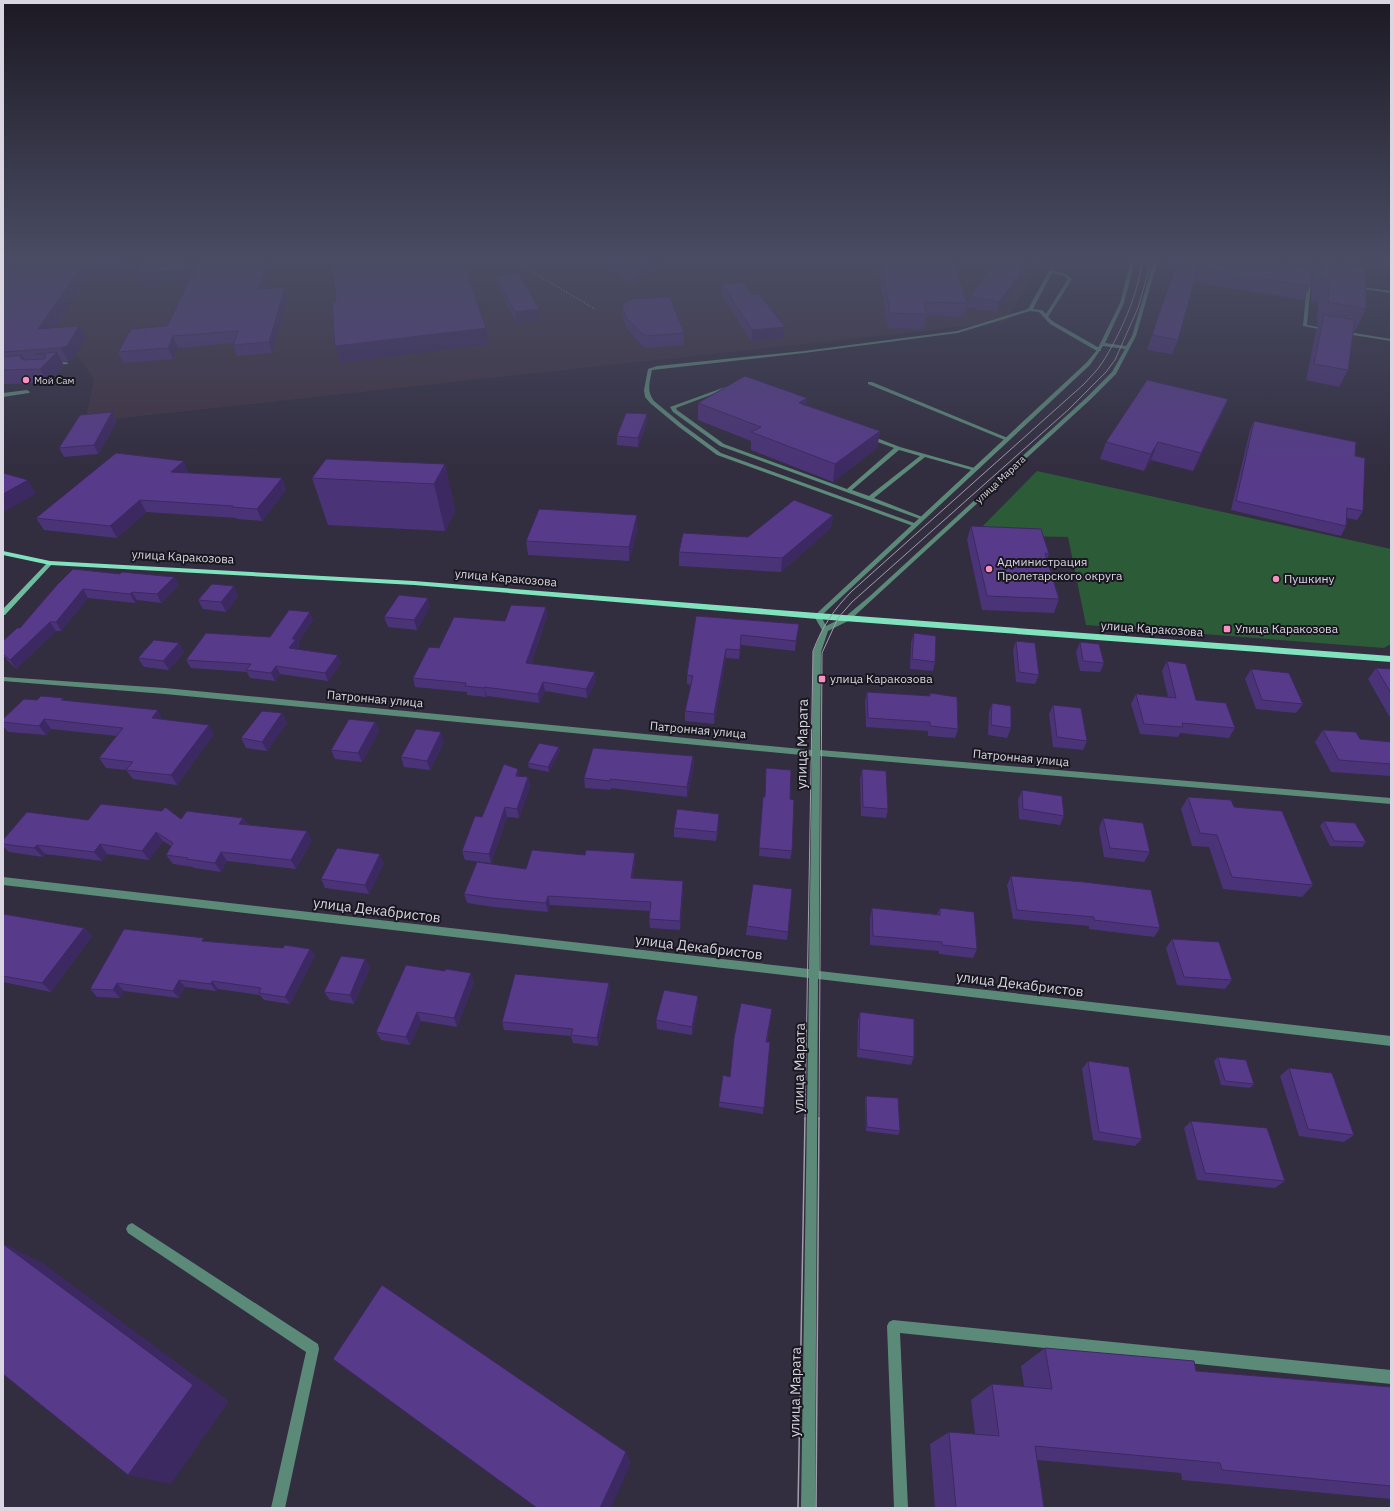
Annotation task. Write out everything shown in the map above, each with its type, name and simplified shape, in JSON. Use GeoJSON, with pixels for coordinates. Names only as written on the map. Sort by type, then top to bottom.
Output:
{"type":"FeatureCollection","features":[{"type":"Feature","properties":{"kind":"main road","name":"улица Каракозова"},"geometry":{"type":"LineString","coordinates":[[3,553],[50,563],[414,583],[817,616],[1391,659]]}},
{"type":"Feature","properties":{"kind":"street"},"geometry":{"type":"LineString","coordinates":[[915,525],[719,454],[697,439],[649,399],[646,389],[650,369],[657,367],[804,352],[963,331]]}},
{"type":"Feature","properties":{"kind":"street"},"geometry":{"type":"LineString","coordinates":[[1065,331],[1099,350]]}},
{"type":"Feature","properties":{"kind":"street"},"geometry":{"type":"LineString","coordinates":[[826,630],[817,616],[1088,364],[1099,350],[1109,331]]}},
{"type":"Feature","properties":{"kind":"street","name":"улица Марата"},"geometry":{"type":"LineString","coordinates":[[808,1508],[818,652],[826,630],[848,618],[1089,398],[1114,373],[1136,331]]}},
{"type":"Feature","properties":{"kind":"street"},"geometry":{"type":"LineString","coordinates":[[1333,331],[1391,340]]}},
{"type":"Feature","properties":{"kind":"street"},"geometry":{"type":"LineString","coordinates":[[1102,344],[1127,348]]}},
{"type":"Feature","properties":{"kind":"street"},"geometry":{"type":"LineString","coordinates":[[42,365],[66,363]]}},
{"type":"Feature","properties":{"kind":"street"},"geometry":{"type":"LineString","coordinates":[[870,382],[1007,439]]}},
{"type":"Feature","properties":{"kind":"street"},"geometry":{"type":"LineString","coordinates":[[733,386],[674,407],[674,411],[722,445],[922,518]]}},
{"type":"Feature","properties":{"kind":"street"},"geometry":{"type":"LineString","coordinates":[[3,395],[27,392]]}},
{"type":"Feature","properties":{"kind":"street"},"geometry":{"type":"LineString","coordinates":[[863,434],[898,448],[976,469]]}},
{"type":"Feature","properties":{"kind":"street"},"geometry":{"type":"LineString","coordinates":[[848,491],[898,448]]}},
{"type":"Feature","properties":{"kind":"street"},"geometry":{"type":"LineString","coordinates":[[869,499],[924,455]]}},
{"type":"Feature","properties":{"kind":"street"},"geometry":{"type":"LineString","coordinates":[[3,613],[50,563]]}},
{"type":"Feature","properties":{"kind":"street","name":"Патронная улица"},"geometry":{"type":"LineString","coordinates":[[3,679],[172,692],[816,753],[1391,801]]}},
{"type":"Feature","properties":{"kind":"street","name":"улица Декабристов"},"geometry":{"type":"LineString","coordinates":[[3,881],[1391,1041]]}},
{"type":"Feature","properties":{"kind":"street"},"geometry":{"type":"LineString","coordinates":[[132,1229],[313,1349],[278,1508]]}},
{"type":"Feature","properties":{"kind":"street"},"geometry":{"type":"LineString","coordinates":[[901,1508],[893,1326],[1391,1377]]}},
{"type":"Feature","properties":{"kind":"shaded area"},"geometry":{"type":"Polygon","coordinates":[[[3,331],[928,331],[85,422],[94,379],[78,357],[3,362],[3,331]]]}},
{"type":"Feature","properties":{"kind":"green space"},"geometry":{"type":"Polygon","coordinates":[[[1037,471],[1391,549],[1391,644],[1384,648],[1086,625],[1068,537],[974,535],[1037,471]]]}},
{"type":"Feature","properties":{"kind":"building"},"geometry":{"type":"Polygon","coordinates":[[[3,331],[76,331],[67,346],[61,348],[3,352],[3,331]]]}},
{"type":"Feature","properties":{"kind":"building"},"geometry":{"type":"Polygon","coordinates":[[[130,331],[272,331],[269,342],[233,345],[238,331],[173,336],[168,348],[118,352],[130,331]]]}},
{"type":"Feature","properties":{"kind":"building"},"geometry":{"type":"Polygon","coordinates":[[[334,331],[465,331],[335,346],[334,331]]]}},
{"type":"Feature","properties":{"kind":"building"},"geometry":{"type":"Polygon","coordinates":[[[639,331],[683,331],[684,333],[647,336],[639,331]]]}},
{"type":"Feature","properties":{"kind":"building"},"geometry":{"type":"Polygon","coordinates":[[[1154,331],[1181,331],[1178,340],[1152,335],[1154,331]]]}},
{"type":"Feature","properties":{"kind":"building"},"geometry":{"type":"Polygon","coordinates":[[[1321,331],[1354,331],[1348,370],[1314,364],[1321,331]]]}},
{"type":"Feature","properties":{"kind":"building"},"geometry":{"type":"Polygon","coordinates":[[[57,352],[40,369],[3,370],[3,357],[22,355],[20,358],[24,360],[45,359],[46,354],[34,354],[57,352]]]}},
{"type":"Feature","properties":{"kind":"building"},"geometry":{"type":"Polygon","coordinates":[[[745,376],[807,398],[799,403],[880,431],[835,464],[751,432],[761,427],[698,403],[745,376]]]}},
{"type":"Feature","properties":{"kind":"building"},"geometry":{"type":"Polygon","coordinates":[[[1147,380],[1228,399],[1201,453],[1158,442],[1151,454],[1106,442],[1147,380]]]}},
{"type":"Feature","properties":{"kind":"building"},"geometry":{"type":"Polygon","coordinates":[[[112,412],[94,445],[59,448],[80,415],[112,412]]]}},
{"type":"Feature","properties":{"kind":"building"},"geometry":{"type":"Polygon","coordinates":[[[626,413],[647,414],[638,438],[617,436],[626,413]]]}},
{"type":"Feature","properties":{"kind":"building"},"geometry":{"type":"Polygon","coordinates":[[[1254,421],[1356,442],[1355,456],[1365,458],[1363,511],[1347,508],[1346,526],[1236,501],[1254,421]]]}},
{"type":"Feature","properties":{"kind":"building"},"geometry":{"type":"Polygon","coordinates":[[[116,453],[184,461],[171,472],[282,478],[257,509],[140,500],[110,526],[36,518],[116,453]]]}},
{"type":"Feature","properties":{"kind":"building"},"geometry":{"type":"Polygon","coordinates":[[[326,459],[445,464],[434,484],[312,478],[326,459]]]}},
{"type":"Feature","properties":{"kind":"building"},"geometry":{"type":"Polygon","coordinates":[[[3,473],[28,480],[3,494],[3,473]]]}},
{"type":"Feature","properties":{"kind":"building"},"geometry":{"type":"Polygon","coordinates":[[[794,500],[833,515],[782,558],[679,552],[683,533],[748,537],[794,500]]]}},
{"type":"Feature","properties":{"kind":"building"},"geometry":{"type":"Polygon","coordinates":[[[539,509],[637,515],[629,547],[526,541],[539,509]]]}},
{"type":"Feature","properties":{"kind":"building"},"geometry":{"type":"Polygon","coordinates":[[[971,526],[1041,529],[1049,554],[1045,553],[1059,599],[987,596],[971,526]]]}},
{"type":"Feature","properties":{"kind":"building"},"geometry":{"type":"Polygon","coordinates":[[[73,569],[120,574],[122,572],[174,577],[157,594],[132,592],[130,594],[83,589],[56,622],[50,622],[10,660],[3,654],[3,641],[17,628],[20,628],[57,585],[73,569]]]}},
{"type":"Feature","properties":{"kind":"building"},"geometry":{"type":"Polygon","coordinates":[[[212,584],[234,586],[221,602],[198,600],[212,584]]]}},
{"type":"Feature","properties":{"kind":"building"},"geometry":{"type":"Polygon","coordinates":[[[399,595],[428,598],[414,620],[384,617],[399,595]]]}},
{"type":"Feature","properties":{"kind":"building"},"geometry":{"type":"Polygon","coordinates":[[[511,605],[546,607],[526,663],[595,672],[586,689],[543,682],[538,694],[465,686],[466,683],[413,678],[429,647],[439,648],[454,617],[505,621],[511,605]]]}},
{"type":"Feature","properties":{"kind":"building"},"geometry":{"type":"Polygon","coordinates":[[[289,610],[310,612],[292,639],[296,639],[289,648],[338,655],[325,673],[276,666],[271,673],[246,670],[251,664],[186,660],[206,633],[270,637],[289,610]]]}},
{"type":"Feature","properties":{"kind":"building"},"geometry":{"type":"Polygon","coordinates":[[[696,616],[799,624],[796,641],[741,635],[740,650],[726,649],[714,714],[685,711],[693,676],[687,675],[696,616]]]}},
{"type":"Feature","properties":{"kind":"building"},"geometry":{"type":"Polygon","coordinates":[[[914,633],[936,636],[935,662],[912,659],[914,633]]]}},
{"type":"Feature","properties":{"kind":"building"},"geometry":{"type":"Polygon","coordinates":[[[154,640],[179,643],[163,661],[138,658],[154,640]]]}},
{"type":"Feature","properties":{"kind":"building"},"geometry":{"type":"Polygon","coordinates":[[[1016,641],[1035,643],[1039,675],[1019,672],[1016,641]]]}},
{"type":"Feature","properties":{"kind":"building"},"geometry":{"type":"Polygon","coordinates":[[[1080,642],[1099,644],[1104,663],[1083,661],[1080,642]]]}},
{"type":"Feature","properties":{"kind":"building"},"geometry":{"type":"Polygon","coordinates":[[[1167,661],[1186,664],[1196,700],[1226,703],[1235,728],[1182,723],[1183,727],[1144,724],[1136,694],[1176,698],[1167,661]]]}},
{"type":"Feature","properties":{"kind":"building"},"geometry":{"type":"Polygon","coordinates":[[[1376,668],[1391,669],[1391,693],[1376,668]]]}},
{"type":"Feature","properties":{"kind":"building"},"geometry":{"type":"Polygon","coordinates":[[[1251,669],[1289,673],[1303,704],[1262,700],[1251,669]]]}},
{"type":"Feature","properties":{"kind":"building"},"geometry":{"type":"Polygon","coordinates":[[[867,692],[930,696],[930,693],[957,697],[958,729],[930,726],[930,722],[868,718],[867,692]]]}},
{"type":"Feature","properties":{"kind":"building"},"geometry":{"type":"Polygon","coordinates":[[[41,696],[63,698],[61,700],[158,710],[152,718],[209,725],[171,775],[126,770],[133,762],[99,758],[123,728],[44,719],[39,726],[3,722],[3,719],[24,699],[37,700],[41,696]]]}},
{"type":"Feature","properties":{"kind":"building"},"geometry":{"type":"Polygon","coordinates":[[[992,703],[1011,706],[1011,728],[991,725],[992,703]]]}},
{"type":"Feature","properties":{"kind":"building"},"geometry":{"type":"Polygon","coordinates":[[[1053,705],[1081,708],[1087,741],[1057,737],[1053,705]]]}},
{"type":"Feature","properties":{"kind":"building"},"geometry":{"type":"Polygon","coordinates":[[[262,711],[282,713],[262,742],[241,738],[262,711]]]}},
{"type":"Feature","properties":{"kind":"building"},"geometry":{"type":"Polygon","coordinates":[[[349,719],[375,722],[358,753],[331,750],[349,719]]]}},
{"type":"Feature","properties":{"kind":"building"},"geometry":{"type":"Polygon","coordinates":[[[416,729],[441,732],[427,761],[401,757],[416,729]]]}},
{"type":"Feature","properties":{"kind":"building"},"geometry":{"type":"Polygon","coordinates":[[[1323,730],[1356,732],[1360,739],[1391,742],[1391,764],[1339,760],[1323,730]]]}},
{"type":"Feature","properties":{"kind":"building"},"geometry":{"type":"Polygon","coordinates":[[[539,743],[559,747],[548,767],[528,763],[539,743]]]}},
{"type":"Feature","properties":{"kind":"building"},"geometry":{"type":"Polygon","coordinates":[[[593,748],[693,756],[687,787],[610,779],[610,781],[584,778],[593,748]]]}},
{"type":"Feature","properties":{"kind":"building"},"geometry":{"type":"Polygon","coordinates":[[[504,764],[518,769],[516,776],[528,777],[517,809],[505,807],[489,854],[462,851],[475,816],[482,817],[504,764]]]}},
{"type":"Feature","properties":{"kind":"building"},"geometry":{"type":"Polygon","coordinates":[[[766,768],[791,770],[790,799],[794,800],[792,851],[759,848],[763,797],[765,797],[766,768]]]}},
{"type":"Feature","properties":{"kind":"building"},"geometry":{"type":"Polygon","coordinates":[[[862,769],[886,771],[888,809],[863,807],[862,769]]]}},
{"type":"Feature","properties":{"kind":"building"},"geometry":{"type":"Polygon","coordinates":[[[1022,790],[1062,796],[1064,816],[1023,809],[1022,790]]]}},
{"type":"Feature","properties":{"kind":"building"},"geometry":{"type":"Polygon","coordinates":[[[1188,797],[1231,800],[1234,807],[1282,811],[1313,885],[1232,877],[1217,835],[1200,833],[1188,797]]]}},
{"type":"Feature","properties":{"kind":"building"},"geometry":{"type":"Polygon","coordinates":[[[101,804],[162,811],[165,807],[181,819],[187,811],[243,818],[239,824],[307,831],[291,860],[221,852],[215,863],[166,855],[173,843],[156,832],[142,851],[100,844],[94,852],[37,845],[34,848],[3,844],[3,840],[27,812],[88,820],[101,804]]]}},
{"type":"Feature","properties":{"kind":"building"},"geometry":{"type":"Polygon","coordinates":[[[677,809],[719,814],[717,832],[674,828],[677,809]]]}},
{"type":"Feature","properties":{"kind":"building"},"geometry":{"type":"Polygon","coordinates":[[[1103,818],[1143,823],[1150,852],[1110,848],[1103,818]]]}},
{"type":"Feature","properties":{"kind":"building"},"geometry":{"type":"Polygon","coordinates":[[[1324,821],[1355,823],[1366,842],[1334,841],[1324,821]]]}},
{"type":"Feature","properties":{"kind":"building"},"geometry":{"type":"Polygon","coordinates":[[[337,848],[380,854],[365,885],[321,879],[337,848]]]}},
{"type":"Feature","properties":{"kind":"building"},"geometry":{"type":"Polygon","coordinates":[[[532,850],[585,855],[586,850],[635,853],[631,878],[683,881],[680,921],[649,919],[651,902],[548,896],[546,903],[464,894],[477,862],[526,869],[532,850]]]}},
{"type":"Feature","properties":{"kind":"building"},"geometry":{"type":"Polygon","coordinates":[[[1011,876],[1084,882],[1151,890],[1160,928],[1094,920],[1094,917],[1017,910],[1011,876]]]}},
{"type":"Feature","properties":{"kind":"building"},"geometry":{"type":"Polygon","coordinates":[[[753,884],[792,889],[788,932],[747,926],[753,884]]]}},
{"type":"Feature","properties":{"kind":"building"},"geometry":{"type":"Polygon","coordinates":[[[872,908],[940,915],[940,908],[974,912],[977,949],[942,945],[942,942],[873,936],[872,908]]]}},
{"type":"Feature","properties":{"kind":"building"},"geometry":{"type":"Polygon","coordinates":[[[3,914],[84,928],[42,983],[3,976],[3,914]]]}},
{"type":"Feature","properties":{"kind":"building"},"geometry":{"type":"Polygon","coordinates":[[[124,929],[204,938],[202,941],[283,948],[285,945],[310,949],[285,997],[259,993],[261,988],[212,981],[211,984],[179,980],[173,991],[117,983],[113,990],[90,989],[124,929]]]}},
{"type":"Feature","properties":{"kind":"building"},"geometry":{"type":"Polygon","coordinates":[[[1172,939],[1219,942],[1232,980],[1184,977],[1172,939]]]}},
{"type":"Feature","properties":{"kind":"building"},"geometry":{"type":"Polygon","coordinates":[[[341,956],[365,959],[350,995],[324,992],[341,956]]]}},
{"type":"Feature","properties":{"kind":"building"},"geometry":{"type":"Polygon","coordinates":[[[406,965],[471,973],[454,1018],[417,1012],[406,1037],[376,1032],[406,965]]]}},
{"type":"Feature","properties":{"kind":"building"},"geometry":{"type":"Polygon","coordinates":[[[515,974],[609,983],[597,1038],[571,1035],[573,1029],[502,1022],[515,974]]]}},
{"type":"Feature","properties":{"kind":"building"},"geometry":{"type":"Polygon","coordinates":[[[664,990],[698,996],[692,1027],[656,1020],[664,990]]]}},
{"type":"Feature","properties":{"kind":"building"},"geometry":{"type":"Polygon","coordinates":[[[741,1003],[772,1009],[766,1042],[770,1042],[764,1108],[719,1102],[723,1075],[730,1077],[734,1038],[741,1003]]]}},
{"type":"Feature","properties":{"kind":"building"},"geometry":{"type":"Polygon","coordinates":[[[860,1012],[914,1019],[914,1057],[859,1049],[860,1012]]]}},
{"type":"Feature","properties":{"kind":"building"},"geometry":{"type":"Polygon","coordinates":[[[1218,1057],[1246,1060],[1254,1084],[1225,1081],[1218,1057]]]}},
{"type":"Feature","properties":{"kind":"building"},"geometry":{"type":"Polygon","coordinates":[[[1088,1061],[1129,1067],[1142,1139],[1099,1132],[1088,1061]]]}},
{"type":"Feature","properties":{"kind":"building"},"geometry":{"type":"Polygon","coordinates":[[[1289,1068],[1332,1073],[1354,1135],[1308,1129],[1289,1068]]]}},
{"type":"Feature","properties":{"kind":"building"},"geometry":{"type":"Polygon","coordinates":[[[866,1096],[898,1098],[900,1131],[867,1127],[866,1096]]]}},
{"type":"Feature","properties":{"kind":"building"},"geometry":{"type":"Polygon","coordinates":[[[1191,1121],[1267,1128],[1285,1181],[1205,1173],[1191,1121]]]}},
{"type":"Feature","properties":{"kind":"building"},"geometry":{"type":"Polygon","coordinates":[[[3,1244],[193,1385],[128,1475],[3,1374],[3,1244]]]}},
{"type":"Feature","properties":{"kind":"building"},"geometry":{"type":"Polygon","coordinates":[[[382,1285],[626,1452],[600,1508],[537,1508],[333,1359],[382,1285]]]}},
{"type":"Feature","properties":{"kind":"building"},"geometry":{"type":"Polygon","coordinates":[[[1045,1348],[1194,1361],[1196,1371],[1391,1387],[1391,1486],[1222,1470],[1220,1463],[1035,1446],[1044,1508],[956,1508],[949,1432],[999,1436],[992,1384],[1052,1389],[1045,1348]]]}},
{"type":"Feature","properties":{"kind":"tram line"},"geometry":{"type":"LineString","coordinates":[[805,1119],[813,651],[820,634],[829,619],[852,591],[1084,384],[1098,369],[1120,331]]}},
{"type":"Feature","properties":{"kind":"tram line"},"geometry":{"type":"LineString","coordinates":[[819,1119],[822,653],[838,618],[852,602],[1068,410],[1106,372],[1115,360],[1128,331]]}},
{"type":"Feature","properties":{"kind":"tram line"},"geometry":{"type":"LineString","coordinates":[[798,1508],[805,1118]]}},
{"type":"Feature","properties":{"kind":"tram line"},"geometry":{"type":"LineString","coordinates":[[816,1508],[819,1118]]}},
{"type":"Feature","properties":{"kind":"place","name":"Мой Сам"},"geometry":{"type":"Point","coordinates":[26,380]}},
{"type":"Feature","properties":{"kind":"place","name":"Администрация Пролетарского округа"},"geometry":{"type":"Point","coordinates":[989,569]}},
{"type":"Feature","properties":{"kind":"place","name":"Пушкину"},"geometry":{"type":"Point","coordinates":[1276,579]}},
{"type":"Feature","properties":{"kind":"place","name":"Улица Каракозова"},"geometry":{"type":"Point","coordinates":[1227,629]}},
{"type":"Feature","properties":{"kind":"place","name":"улица Каракозова"},"geometry":{"type":"Point","coordinates":[822,679]}}]}
